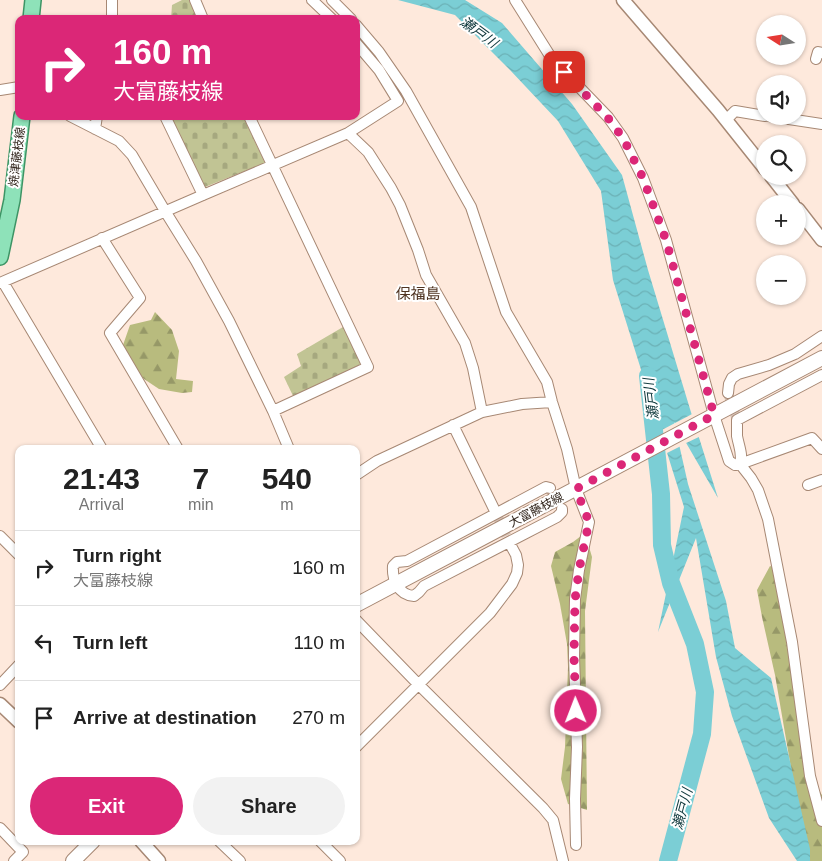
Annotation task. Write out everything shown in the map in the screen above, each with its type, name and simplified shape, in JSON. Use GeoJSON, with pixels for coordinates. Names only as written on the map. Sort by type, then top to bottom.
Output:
{"type":"FeatureCollection","features":[{"type":"Feature","properties":{"kind":"main road"},"geometry":{"type":"LineString","coordinates":[[31,15],[33,0]]}},
{"type":"Feature","properties":{"kind":"main road","name":"焼津藤枝線"},"geometry":{"type":"LineString","coordinates":[[0,257],[12,200],[22,120]]}},
{"type":"Feature","properties":{"kind":"main road","name":"大富藤枝線"},"geometry":{"type":"LineString","coordinates":[[360,603],[822,358]]}},
{"type":"Feature","properties":{"kind":"main road"},"geometry":{"type":"LineString","coordinates":[[74,861],[89,845]]}},
{"type":"Feature","properties":{"kind":"street"},"geometry":{"type":"LineString","coordinates":[[112,0],[112,15]]}},
{"type":"Feature","properties":{"kind":"street"},"geometry":{"type":"LineString","coordinates":[[195,0],[201,15]]}},
{"type":"Feature","properties":{"kind":"street"},"geometry":{"type":"LineString","coordinates":[[312,0],[328,15]]}},
{"type":"Feature","properties":{"kind":"street"},"geometry":{"type":"LineString","coordinates":[[332,0],[347,15]]}},
{"type":"Feature","properties":{"kind":"street"},"geometry":{"type":"LineString","coordinates":[[515,0],[552,59],[608,118],[623,138],[643,178],[666,240],[710,417],[729,461],[740,464],[812,438],[820,443]]}},
{"type":"Feature","properties":{"kind":"street"},"geometry":{"type":"LineString","coordinates":[[623,0],[756,158]]}},
{"type":"Feature","properties":{"kind":"street"},"geometry":{"type":"LineString","coordinates":[[360,30],[379,52],[406,90],[471,207],[506,312],[547,382],[580,487],[589,522],[575,600],[576,748],[574,799],[576,845]]}},
{"type":"Feature","properties":{"kind":"street"},"geometry":{"type":"LineString","coordinates":[[100,445],[1,283],[348,133],[398,101],[379,70],[360,48]]}},
{"type":"Feature","properties":{"kind":"street"},"geometry":{"type":"LineString","coordinates":[[0,90],[15,88]]}},
{"type":"Feature","properties":{"kind":"street"},"geometry":{"type":"LineString","coordinates":[[726,120],[735,111],[756,114]]}},
{"type":"Feature","properties":{"kind":"street"},"geometry":{"type":"LineString","coordinates":[[78,120],[118,141],[132,156],[196,261],[229,321],[273,411],[287,445]]}},
{"type":"Feature","properties":{"kind":"street"},"geometry":{"type":"LineString","coordinates":[[95,129],[96,120]]}},
{"type":"Feature","properties":{"kind":"street"},"geometry":{"type":"LineString","coordinates":[[167,120],[203,195]]}},
{"type":"Feature","properties":{"kind":"street"},"geometry":{"type":"LineString","coordinates":[[251,120],[368,367],[273,411]]}},
{"type":"Feature","properties":{"kind":"street"},"geometry":{"type":"LineString","coordinates":[[806,122],[822,124]]}},
{"type":"Feature","properties":{"kind":"street"},"geometry":{"type":"LineString","coordinates":[[348,133],[368,152],[400,205],[426,275],[464,343],[473,368],[482,412]]}},
{"type":"Feature","properties":{"kind":"street"},"geometry":{"type":"LineString","coordinates":[[778,185],[786,195]]}},
{"type":"Feature","properties":{"kind":"street"},"geometry":{"type":"LineString","coordinates":[[806,219],[822,240]]}},
{"type":"Feature","properties":{"kind":"street"},"geometry":{"type":"LineString","coordinates":[[102,238],[140,298],[110,333],[176,445]]}},
{"type":"Feature","properties":{"kind":"street"},"geometry":{"type":"LineString","coordinates":[[728,393],[732,378],[738,374],[769,365],[795,354],[822,336]]}},
{"type":"Feature","properties":{"kind":"street"},"geometry":{"type":"LineString","coordinates":[[740,464],[742,454],[739,446],[736,420],[822,375]]}},
{"type":"Feature","properties":{"kind":"street"},"geometry":{"type":"LineString","coordinates":[[360,472],[378,461],[482,412],[522,404],[552,402]]}},
{"type":"Feature","properties":{"kind":"street"},"geometry":{"type":"LineString","coordinates":[[453,425],[496,513]]}},
{"type":"Feature","properties":{"kind":"street"},"geometry":{"type":"LineString","coordinates":[[740,464],[758,490],[768,520],[792,642],[810,776],[822,821]]}},
{"type":"Feature","properties":{"kind":"street"},"geometry":{"type":"LineString","coordinates":[[808,485],[822,480]]}},
{"type":"Feature","properties":{"kind":"street"},"geometry":{"type":"LineString","coordinates":[[550,488],[546,487],[407,560],[397,562],[393,566],[396,584],[403,593],[414,596],[424,586],[557,516],[562,512],[562,509]]}},
{"type":"Feature","properties":{"kind":"street"},"geometry":{"type":"LineString","coordinates":[[0,536],[15,551]]}},
{"type":"Feature","properties":{"kind":"street"},"geometry":{"type":"LineString","coordinates":[[360,743],[490,613],[512,584],[518,565],[516,555],[509,542]]}},
{"type":"Feature","properties":{"kind":"street"},"geometry":{"type":"LineString","coordinates":[[360,624],[553,820],[563,861]]}},
{"type":"Feature","properties":{"kind":"street"},"geometry":{"type":"LineString","coordinates":[[0,685],[15,669]]}},
{"type":"Feature","properties":{"kind":"street"},"geometry":{"type":"LineString","coordinates":[[0,704],[15,718]]}},
{"type":"Feature","properties":{"kind":"street"},"geometry":{"type":"LineString","coordinates":[[0,828],[15,844]]}},
{"type":"Feature","properties":{"kind":"street"},"geometry":{"type":"LineString","coordinates":[[14,861],[22,852],[16,845]]}},
{"type":"Feature","properties":{"kind":"street"},"geometry":{"type":"LineString","coordinates":[[145,845],[159,861]]}},
{"type":"Feature","properties":{"kind":"street"},"geometry":{"type":"LineString","coordinates":[[222,845],[234,859]]}},
{"type":"Feature","properties":{"kind":"street"},"geometry":{"type":"LineString","coordinates":[[324,845],[340,861]]}},
{"type":"Feature","properties":{"kind":"green space"},"geometry":{"type":"Polygon","coordinates":[[[182,0],[189,0],[196,15],[171,15],[172,5],[182,0]]]}},
{"type":"Feature","properties":{"kind":"green space"},"geometry":{"type":"Polygon","coordinates":[[[172,120],[245,120],[265,163],[205,187],[172,120]]]}},
{"type":"Feature","properties":{"kind":"green space"},"geometry":{"type":"Polygon","coordinates":[[[155,312],[172,330],[179,351],[176,379],[193,381],[192,392],[182,393],[159,389],[144,379],[129,362],[123,345],[130,325],[151,320],[155,312]]]}},
{"type":"Feature","properties":{"kind":"green space"},"geometry":{"type":"Polygon","coordinates":[[[343,327],[363,366],[294,398],[284,377],[301,366],[297,354],[343,327]]]}},
{"type":"Feature","properties":{"kind":"green space"},"geometry":{"type":"Polygon","coordinates":[[[585,533],[592,557],[585,611],[587,810],[568,804],[561,779],[565,747],[567,644],[551,566],[555,552],[585,533]]]}},
{"type":"Feature","properties":{"kind":"green space"},"geometry":{"type":"Polygon","coordinates":[[[770,566],[775,568],[815,784],[822,795],[822,861],[807,861],[775,675],[757,590],[770,566]]]}},
{"type":"Feature","properties":{"kind":"water"},"geometry":{"type":"Polygon","coordinates":[[[398,0],[465,0],[502,23],[572,104],[622,175],[648,270],[718,498],[674,422],[688,484],[726,601],[735,648],[771,678],[810,849],[810,861],[797,861],[769,818],[732,716],[716,657],[696,538],[658,632],[684,507],[613,280],[601,191],[558,121],[455,15],[398,0]]]}},
{"type":"Feature","properties":{"kind":"pier"},"geometry":{"type":"Polygon","coordinates":[[[694,413],[701,436],[684,444],[679,435],[681,446],[665,454],[658,432],[694,413]]]}},
{"type":"Feature","properties":{"kind":"waterway","name":"瀬戸川"},"geometry":{"type":"LineString","coordinates":[[648,376],[661,494],[662,545],[671,583],[695,644],[705,692],[702,734],[668,861]]}},
{"type":"Feature","properties":{"kind":"tunnel"},"geometry":{"type":"LineString","coordinates":[[728,393],[737,420]]}},
{"type":"Feature","properties":{"kind":"tunnel"},"geometry":{"type":"LineString","coordinates":[[496,513],[509,542]]}},
{"type":"Feature","properties":{"kind":"district","name":"保福島"},"geometry":{"type":"Point","coordinates":[418,293]}},
{"type":"Feature","properties":{"kind":"route"},"geometry":{"type":"LineString","coordinates":[[564,72],[593,101],[623,138],[643,178],[666,240],[714,415],[576,489],[589,522],[575,600],[574,656],[576,711]]}}]}
